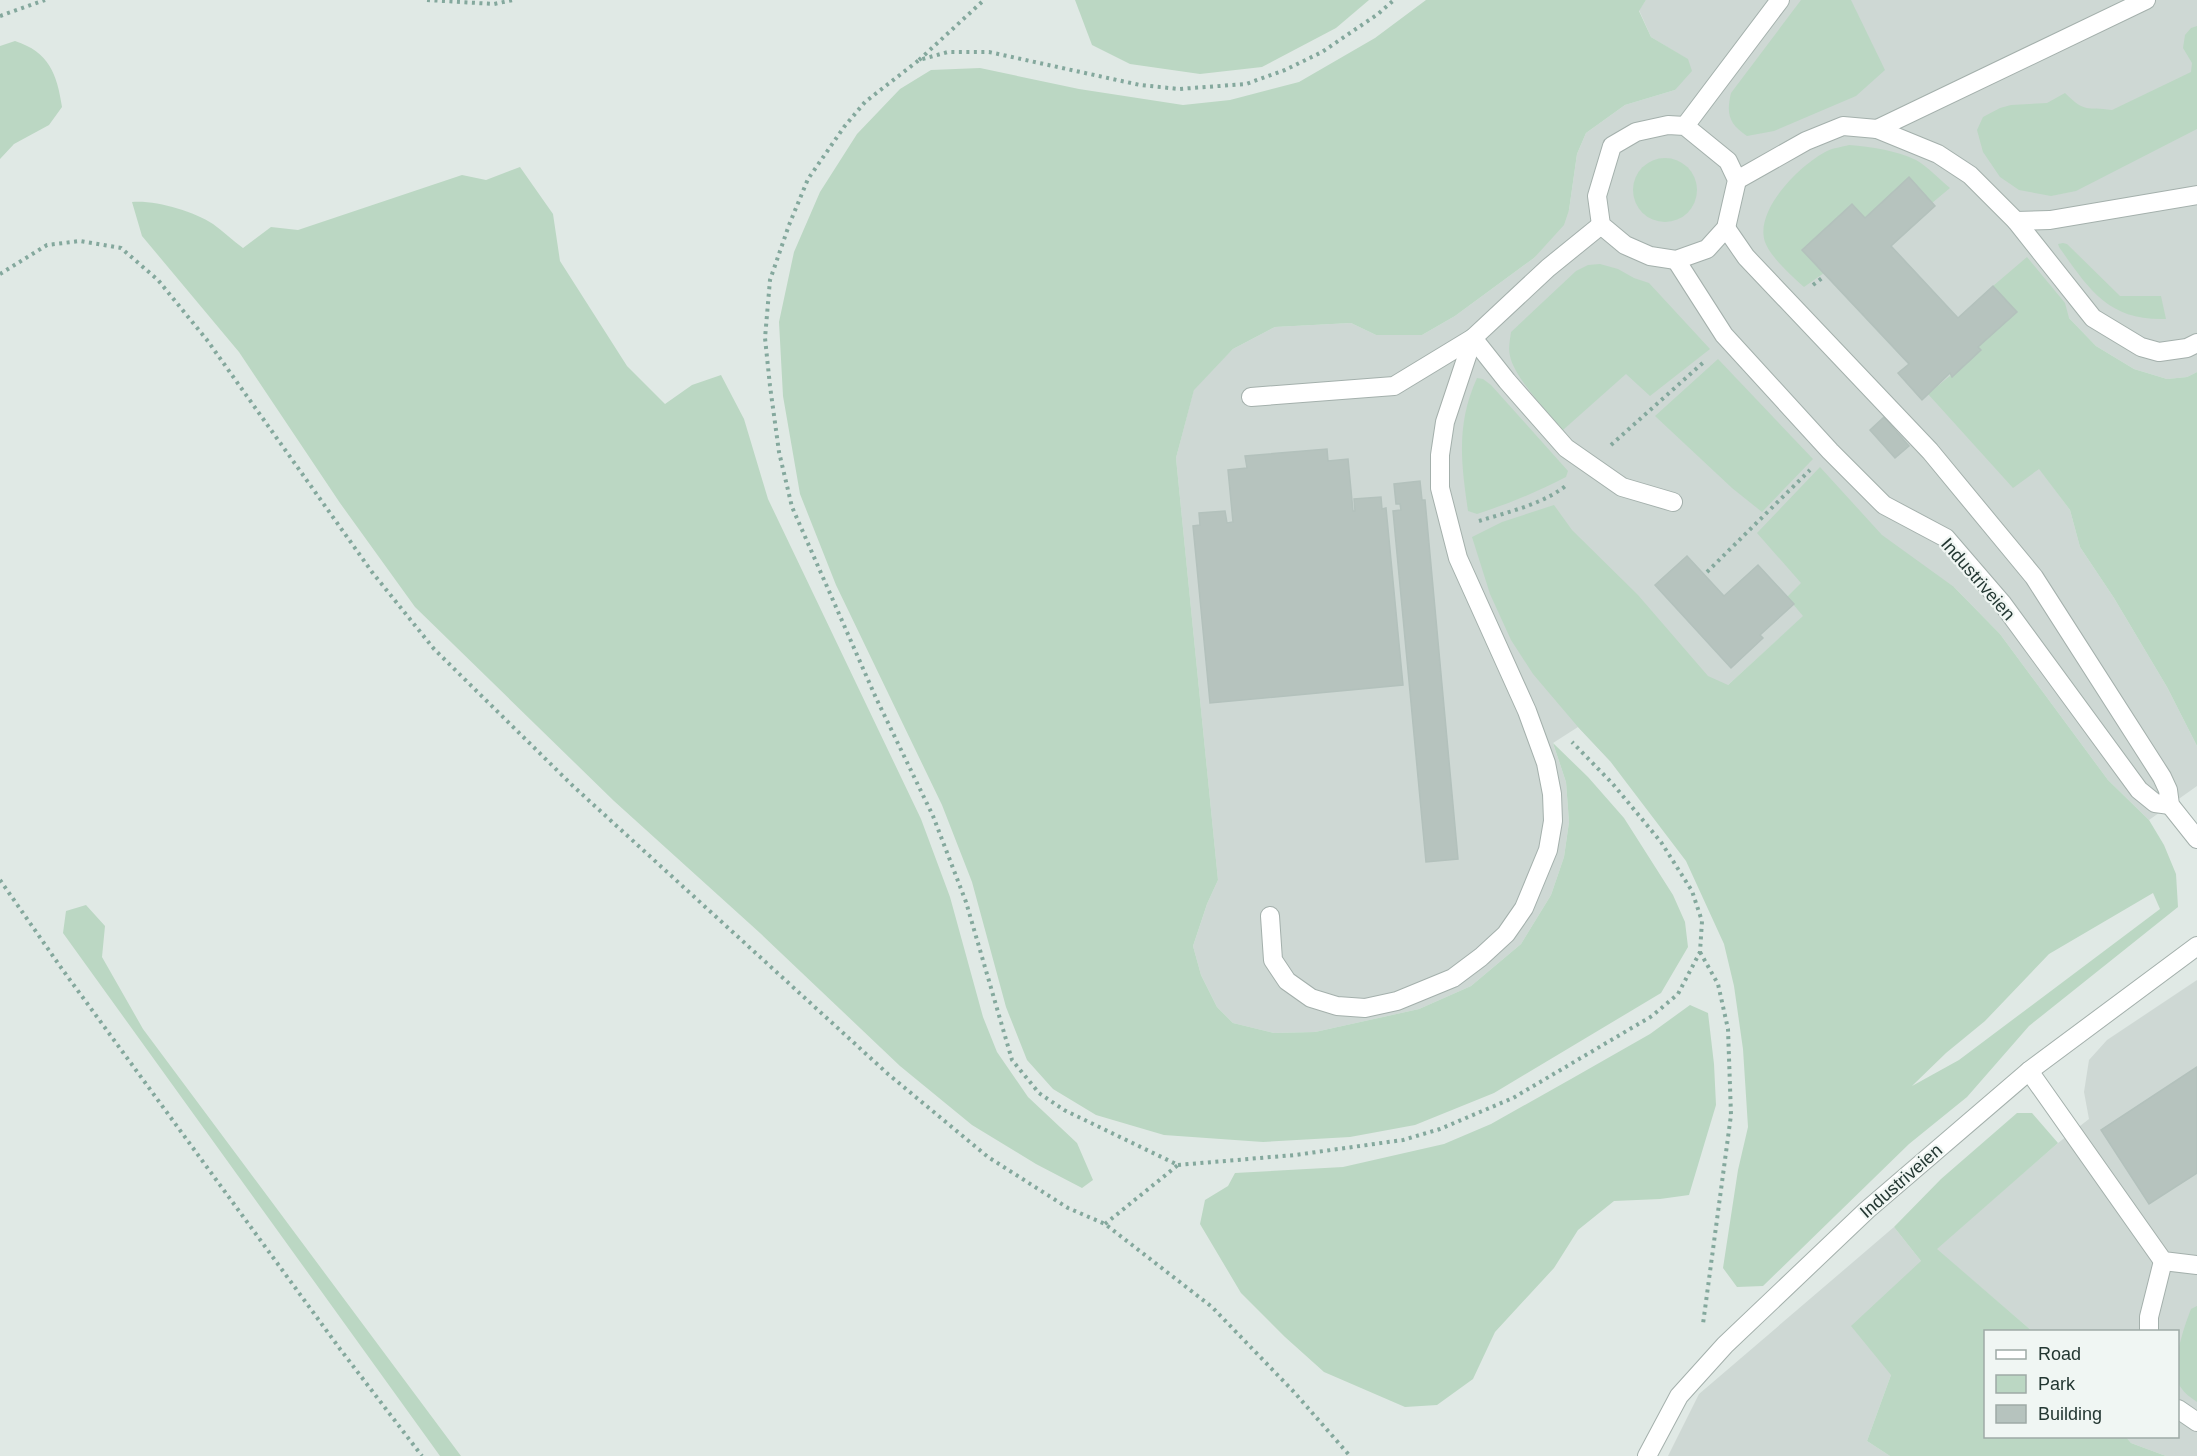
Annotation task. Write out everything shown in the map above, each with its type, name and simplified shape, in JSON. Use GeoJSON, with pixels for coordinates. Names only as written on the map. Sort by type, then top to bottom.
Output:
{"type":"FeatureCollection","features":[{"type":"Feature","properties":{"kind":"street"},"geometry":{"type":"LineString","coordinates":[[1685,126],[1780,0]]}},
{"type":"Feature","properties":{"kind":"street"},"geometry":{"type":"LineString","coordinates":[[1877,129],[2146,0]]}},
{"type":"Feature","properties":{"kind":"street"},"geometry":{"type":"LineString","coordinates":[[1668,124],[1685,126],[1728,161],[1737,180],[1726,228],[1707,249],[1676,260],[1650,256],[1625,245],[1601,225],[1597,196],[1612,146],[1636,132],[1668,124]]}},
{"type":"Feature","properties":{"kind":"street"},"geometry":{"type":"LineString","coordinates":[[1737,180],[1806,141],[1843,126],[1877,129],[1938,154],[1970,175],[2016,221],[2093,318],[2141,347],[2158,351],[2187,348],[2197,343]]}},
{"type":"Feature","properties":{"kind":"street"},"geometry":{"type":"LineString","coordinates":[[2016,221],[2050,220],[2197,195]]}},
{"type":"Feature","properties":{"kind":"street"},"geometry":{"type":"LineString","coordinates":[[1251,397],[1394,386],[1473,338],[1548,268],[1601,225]]}},
{"type":"Feature","properties":{"kind":"street","name":"Industriveien"},"geometry":{"type":"LineString","coordinates":[[1726,228],[1746,257],[1930,451],[2034,577],[2162,777],[2168,790],[2170,806],[2197,839]]}},
{"type":"Feature","properties":{"kind":"street","name":"Industriveien"},"geometry":{"type":"LineString","coordinates":[[1676,260],[1724,335],[1830,451],[1884,506],[1946,538],[2002,603],[2139,790],[2155,803],[2170,806]]}},
{"type":"Feature","properties":{"kind":"street"},"geometry":{"type":"LineString","coordinates":[[1473,338],[1566,448],[1622,487],[1673,502]]}},
{"type":"Feature","properties":{"kind":"street"},"geometry":{"type":"LineString","coordinates":[[1270,916],[1274,960],[1287,981],[1311,998],[1337,1006],[1365,1008],[1397,1001],[1453,978],[1506,934],[1524,908],[1548,850],[1553,822],[1552,794],[1546,763],[1527,711],[1458,558],[1440,488],[1440,455],[1445,422],[1473,338]]}},
{"type":"Feature","properties":{"kind":"street","name":"Industriveien"},"geometry":{"type":"LineString","coordinates":[[1647,1456],[1679,1396],[1725,1345],[1867,1210],[2029,1071],[2197,946]]}},
{"type":"Feature","properties":{"kind":"street"},"geometry":{"type":"LineString","coordinates":[[2029,1071],[2163,1261],[2197,1265]]}},
{"type":"Feature","properties":{"kind":"street"},"geometry":{"type":"LineString","coordinates":[[2149,1330],[2149,1317],[2163,1261]]}},
{"type":"Feature","properties":{"kind":"street"},"geometry":{"type":"LineString","coordinates":[[2179,1410],[2197,1422]]}},
{"type":"Feature","properties":{"kind":"path"},"geometry":{"type":"LineString","coordinates":[[0,16],[45,0]]}},
{"type":"Feature","properties":{"kind":"path"},"geometry":{"type":"LineString","coordinates":[[427,0],[494,4],[513,0]]}},
{"type":"Feature","properties":{"kind":"path"},"geometry":{"type":"LineString","coordinates":[[984,0],[919,60],[865,102],[844,127],[808,179],[770,280],[765,338],[779,452],[792,507],[876,698],[933,816],[966,902],[1012,1060],[1039,1093],[1064,1110],[1178,1165],[1306,1154],[1403,1140],[1440,1130],[1513,1098],[1652,1016],[1678,994],[1700,952],[1702,921],[1692,891],[1661,842],[1611,783],[1572,742],[1527,711]]}},
{"type":"Feature","properties":{"kind":"path"},"geometry":{"type":"LineString","coordinates":[[919,60],[948,52],[988,52],[1059,66],[1140,86],[1179,88],[1246,84],[1285,70],[1322,52],[1378,14],[1394,0]]}},
{"type":"Feature","properties":{"kind":"path"},"geometry":{"type":"LineString","coordinates":[[0,274],[47,245],[80,241],[121,248],[158,280],[207,340],[372,572],[434,649],[573,786],[888,1074],[988,1157],[1068,1208],[1105,1224],[1212,1307],[1294,1392],[1350,1456]]}},
{"type":"Feature","properties":{"kind":"path"},"geometry":{"type":"LineString","coordinates":[[1707,572],[1830,451]]}},
{"type":"Feature","properties":{"kind":"path"},"geometry":{"type":"LineString","coordinates":[[0,880],[62,969],[340,1349],[422,1456]]}},
{"type":"Feature","properties":{"kind":"path"},"geometry":{"type":"LineString","coordinates":[[1698,1375],[1731,1115],[1728,1029],[1718,984],[1700,952]]}},
{"type":"Feature","properties":{"kind":"path"},"geometry":{"type":"LineString","coordinates":[[1105,1224],[1178,1165]]}},
{"type":"Feature","properties":{"kind":"shaded area"},"geometry":{"type":"Polygon","coordinates":[[[1646,0],[2197,0],[2197,372],[2187,377],[2167,379],[2134,369],[2096,346],[2069,318],[2039,468],[2070,510],[2080,547],[2114,598],[2167,687],[2197,746],[2197,786],[2149,820],[2108,780],[2000,634],[1954,587],[1794,625],[1728,685],[1610,761],[1578,727],[1553,743],[1566,782],[1569,822],[1564,857],[1551,895],[1521,944],[1471,986],[1419,1009],[1315,1032],[1274,1033],[1233,1023],[1217,1007],[1201,975],[1193,946],[1218,880],[1176,458],[1194,389],[1233,349],[1275,327],[1351,323],[1376,335],[1422,335],[1455,316],[1534,258],[1569,210],[1577,154],[1586,133],[1625,105],[1675,90],[1687,59],[1651,37],[1639,10],[1646,0]]]}},
{"type":"Feature","properties":{"kind":"shaded area"},"geometry":{"type":"Polygon","coordinates":[[[2197,980],[2197,1456],[2166,1456],[2131,1443],[2127,1438],[2179,1438],[2179,1330],[2031,1330],[1936,1249],[2089,1119],[2084,1092],[2089,1060],[2107,1040],[2197,980]]]}},
{"type":"Feature","properties":{"kind":"shaded area"},"geometry":{"type":"Polygon","coordinates":[[[1894,1227],[1921,1261],[1891,1375],[1867,1441],[1890,1456],[1668,1456],[1699,1394],[1894,1227]]]}},
{"type":"Feature","properties":{"kind":"green space"},"geometry":{"type":"Polygon","coordinates":[[[1075,0],[1369,0],[1336,28],[1262,67],[1200,74],[1130,64],[1092,45],[1075,0]]]}},
{"type":"Feature","properties":{"kind":"green space"},"geometry":{"type":"Polygon","coordinates":[[[1426,0],[1646,0],[1639,11],[1651,37],[1688,59],[1692,71],[1675,90],[1625,105],[1586,133],[1577,154],[1569,210],[1564,225],[1534,258],[1455,316],[1422,335],[1376,335],[1351,323],[1275,327],[1233,349],[1194,390],[1176,458],[1218,880],[1193,946],[1201,975],[1217,1007],[1233,1023],[1274,1033],[1315,1032],[1419,1009],[1471,986],[1521,944],[1551,895],[1564,857],[1569,822],[1566,782],[1553,743],[1588,777],[1624,818],[1673,895],[1685,922],[1688,947],[1661,993],[1494,1093],[1415,1125],[1350,1137],[1263,1142],[1164,1135],[1096,1115],[1053,1089],[1027,1060],[1006,1007],[972,882],[942,805],[836,585],[800,494],[783,396],[779,322],[794,252],[820,192],[857,134],[900,89],[931,70],[980,68],[1079,89],[1183,105],[1230,100],[1299,82],[1375,38],[1426,0]]]}},
{"type":"Feature","properties":{"kind":"green space"},"geometry":{"type":"Polygon","coordinates":[[[1801,0],[1851,0],[1885,70],[1856,96],[1774,131],[1747,136],[1736,127],[1730,118],[1731,93],[1801,0]]]}},
{"type":"Feature","properties":{"kind":"green space"},"geometry":{"type":"Polygon","coordinates":[[[2197,26],[2197,129],[2076,191],[2051,196],[2019,190],[2000,177],[1983,152],[1977,130],[1983,117],[2000,108],[2011,105],[2047,103],[2065,93],[2082,107],[2112,110],[2191,72],[2192,63],[2183,48],[2185,35],[2191,28],[2197,26]]]}},
{"type":"Feature","properties":{"kind":"green space"},"geometry":{"type":"Polygon","coordinates":[[[15,41],[36,51],[49,66],[57,84],[62,107],[49,125],[14,144],[0,159],[0,46],[15,41]]]}},
{"type":"Feature","properties":{"kind":"green space"},"geometry":{"type":"Polygon","coordinates":[[[1849,145],[1883,150],[1916,160],[1950,188],[1932,203],[1909,178],[1865,218],[1852,204],[1803,249],[1824,273],[1804,287],[1782,266],[1768,248],[1763,229],[1766,216],[1782,189],[1805,166],[1827,151],[1849,145]]]}},
{"type":"Feature","properties":{"kind":"green space"},"geometry":{"type":"Polygon","coordinates":[[[1665,158],[1683,164],[1691,172],[1697,190],[1691,208],[1683,216],[1665,222],[1647,216],[1639,208],[1633,190],[1639,172],[1647,164],[1665,158]]]}},
{"type":"Feature","properties":{"kind":"green space"},"geometry":{"type":"Polygon","coordinates":[[[520,167],[553,214],[560,261],[627,366],[665,404],[692,385],[721,375],[744,419],[768,499],[921,819],[950,897],[983,1017],[997,1052],[1028,1097],[1077,1143],[1093,1180],[1082,1188],[1036,1164],[972,1125],[900,1066],[760,933],[614,801],[415,607],[340,503],[239,352],[142,236],[132,202],[174,207],[195,215],[213,224],[243,248],[271,227],[298,230],[462,175],[486,180],[520,167]]]}},
{"type":"Feature","properties":{"kind":"green space"},"geometry":{"type":"Polygon","coordinates":[[[2058,244],[2067,244],[2120,296],[2161,296],[2166,319],[2129,314],[2102,300],[2080,276],[2059,247],[2058,244]]]}},
{"type":"Feature","properties":{"kind":"green space"},"geometry":{"type":"Polygon","coordinates":[[[2027,257],[2065,303],[2069,318],[2096,346],[2134,369],[2167,379],[2187,377],[2197,372],[2197,746],[2167,687],[2114,598],[2080,547],[2070,510],[2039,469],[2013,488],[1928,394],[1981,350],[1978,347],[2017,312],[1993,286],[2027,257]]]}},
{"type":"Feature","properties":{"kind":"green space"},"geometry":{"type":"Polygon","coordinates":[[[1600,264],[1618,269],[1649,283],[1710,349],[1650,396],[1626,374],[1563,430],[1532,394],[1513,365],[1509,353],[1511,332],[1576,271],[1588,265],[1600,264]]]}},
{"type":"Feature","properties":{"kind":"green space"},"geometry":{"type":"Polygon","coordinates":[[[1718,359],[1813,459],[1762,512],[1732,488],[1655,416],[1718,359]]]}},
{"type":"Feature","properties":{"kind":"green space"},"geometry":{"type":"Polygon","coordinates":[[[1477,378],[1491,385],[1568,471],[1566,477],[1544,488],[1477,514],[1468,511],[1462,444],[1466,411],[1477,378]]]}},
{"type":"Feature","properties":{"kind":"green space"},"geometry":{"type":"Polygon","coordinates":[[[1820,467],[1882,535],[1954,587],[2000,634],[2108,780],[2149,820],[2164,845],[2176,874],[2178,907],[2029,1026],[1967,1097],[1909,1144],[1763,1286],[1737,1287],[1723,1268],[1738,1170],[1748,1127],[1743,1049],[1734,986],[1724,944],[1686,861],[1610,761],[1533,674],[1511,640],[1490,594],[1472,537],[1502,522],[1554,505],[1572,530],[1638,595],[1708,676],[1728,685],[1803,616],[1787,597],[1801,583],[1757,533],[1820,467]],[[2153,893],[2049,954],[1985,1021],[1946,1053],[1912,1086],[1959,1060],[2160,909],[2153,893]]]}},
{"type":"Feature","properties":{"kind":"green space"},"geometry":{"type":"Polygon","coordinates":[[[86,905],[105,926],[102,957],[143,1029],[461,1456],[440,1456],[63,933],[66,911],[86,905]]]}},
{"type":"Feature","properties":{"kind":"green space"},"geometry":{"type":"Polygon","coordinates":[[[1690,1005],[1708,1013],[1716,1105],[1689,1195],[1614,1201],[1578,1230],[1554,1268],[1495,1332],[1473,1379],[1437,1405],[1405,1407],[1324,1372],[1241,1293],[1200,1224],[1205,1200],[1228,1186],[1235,1173],[1343,1167],[1444,1144],[1491,1124],[1571,1079],[1650,1034],[1690,1005]]]}},
{"type":"Feature","properties":{"kind":"green space"},"geometry":{"type":"Polygon","coordinates":[[[2017,1113],[2032,1113],[2058,1143],[1937,1249],[2031,1330],[1984,1330],[1984,1438],[2127,1438],[2131,1443],[2166,1456],[1890,1456],[1867,1441],[1891,1375],[1851,1326],[1921,1261],[1894,1227],[1941,1179],[2017,1113]]]}},
{"type":"Feature","properties":{"kind":"green space"},"geometry":{"type":"Polygon","coordinates":[[[2197,1306],[2197,1402],[2182,1389],[2179,1383],[2179,1349],[2191,1309],[2197,1306]]]}},
{"type":"Feature","properties":{"kind":"building"},"geometry":{"type":"Polygon","coordinates":[[[1909,177],[1935,206],[1891,246],[1958,318],[1993,286],[2017,312],[1978,347],[1981,350],[1952,377],[1950,373],[1922,400],[1898,373],[1909,364],[1802,250],[1852,204],[1865,218],[1909,177]]]}},
{"type":"Feature","properties":{"kind":"building"},"geometry":{"type":"Polygon","coordinates":[[[1884,417],[1909,446],[1895,458],[1870,430],[1884,417]]]}},
{"type":"Feature","properties":{"kind":"building"},"geometry":{"type":"Polygon","coordinates":[[[1327,449],[1328,461],[1348,459],[1353,511],[1355,511],[1354,499],[1381,497],[1382,509],[1386,508],[1403,685],[1210,703],[1193,526],[1200,525],[1199,513],[1225,511],[1227,523],[1233,522],[1228,470],[1247,468],[1245,456],[1327,449]]]}},
{"type":"Feature","properties":{"kind":"building"},"geometry":{"type":"Polygon","coordinates":[[[1420,481],[1422,500],[1425,500],[1458,859],[1426,862],[1393,511],[1401,510],[1400,504],[1396,504],[1394,484],[1420,481]]]}},
{"type":"Feature","properties":{"kind":"building"},"geometry":{"type":"Polygon","coordinates":[[[1687,556],[1724,596],[1758,565],[1794,604],[1760,635],[1763,638],[1731,668],[1655,585],[1687,556]]]}},
{"type":"Feature","properties":{"kind":"building"},"geometry":{"type":"Polygon","coordinates":[[[2197,1067],[2197,1173],[2149,1204],[2101,1130],[2197,1067]]]}}]}
